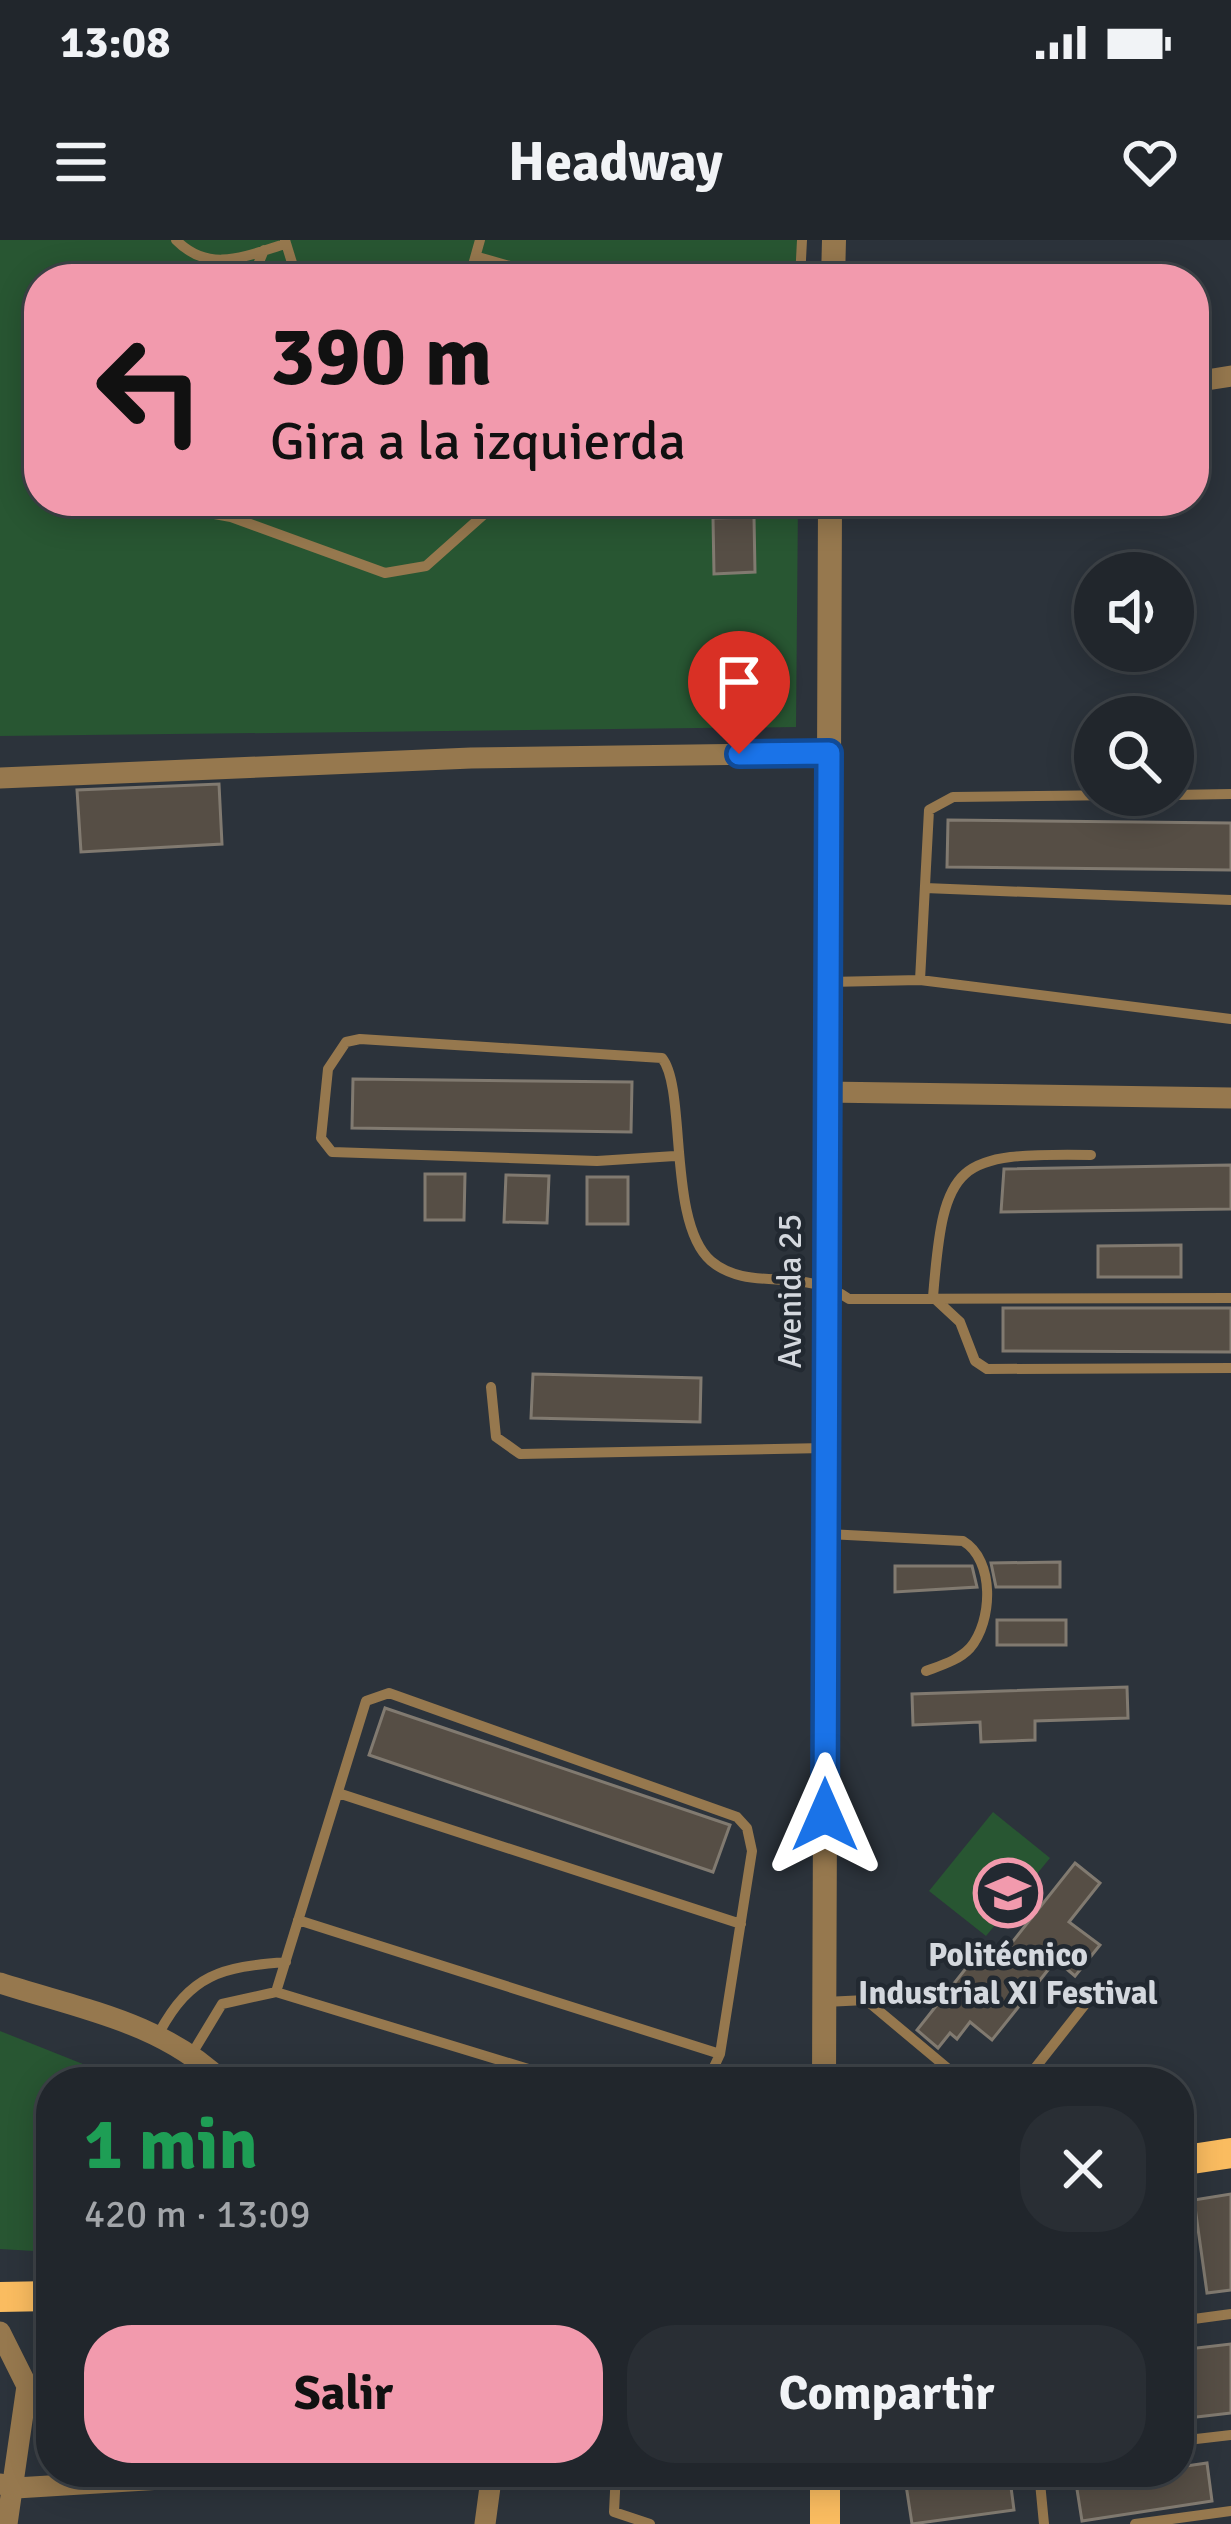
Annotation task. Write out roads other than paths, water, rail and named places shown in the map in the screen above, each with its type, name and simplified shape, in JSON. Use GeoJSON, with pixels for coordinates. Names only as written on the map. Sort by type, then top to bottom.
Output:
{"type":"FeatureCollection","features":[{"type":"Feature","properties":{"kind":"main road"},"geometry":{"type":"LineString","coordinates":[[1194,2159],[1231,2153]]}},
{"type":"Feature","properties":{"kind":"main road"},"geometry":{"type":"LineString","coordinates":[[0,2297],[36,2296]]}},
{"type":"Feature","properties":{"kind":"main road"},"geometry":{"type":"LineString","coordinates":[[825,2487],[825,2524]]}},
{"type":"Feature","properties":{"kind":"street","name":"Avenida 25"},"geometry":{"type":"LineString","coordinates":[[824,2067],[830,516]]}},
{"type":"Feature","properties":{"kind":"street"},"geometry":{"type":"LineString","coordinates":[[0,778],[471,758],[829,753]]}},
{"type":"Feature","properties":{"kind":"street"},"geometry":{"type":"LineString","coordinates":[[825,1092],[1231,1098]]}},
{"type":"Feature","properties":{"kind":"street"},"geometry":{"type":"LineString","coordinates":[[0,1983],[159,2033],[193,2052],[208,2067]]}},
{"type":"Feature","properties":{"kind":"street"},"geometry":{"type":"LineString","coordinates":[[0,2332],[27,2386],[8,2486],[7,2524]]}},
{"type":"Feature","properties":{"kind":"street"},"geometry":{"type":"LineString","coordinates":[[484,2524],[490,2487]]}},
{"type":"Feature","properties":{"kind":"lane"},"geometry":{"type":"LineString","coordinates":[[176,240],[206,260],[241,259],[284,241]]}},
{"type":"Feature","properties":{"kind":"lane"},"geometry":{"type":"LineString","coordinates":[[475,264],[480,240]]}},
{"type":"Feature","properties":{"kind":"lane"},"geometry":{"type":"LineString","coordinates":[[258,264],[264,250]]}},
{"type":"Feature","properties":{"kind":"lane"},"geometry":{"type":"LineString","coordinates":[[478,257],[502,264]]}},
{"type":"Feature","properties":{"kind":"lane"},"geometry":{"type":"LineString","coordinates":[[225,516],[385,573],[426,566],[482,516]]}},
{"type":"Feature","properties":{"kind":"lane"},"geometry":{"type":"LineString","coordinates":[[1194,794],[1231,794]]}},
{"type":"Feature","properties":{"kind":"lane"},"geometry":{"type":"LineString","coordinates":[[920,980],[929,811],[952,797],[1074,796]]}},
{"type":"Feature","properties":{"kind":"lane"},"geometry":{"type":"LineString","coordinates":[[925,888],[1231,900]]}},
{"type":"Feature","properties":{"kind":"lane"},"geometry":{"type":"LineString","coordinates":[[826,982],[920,980],[1231,1019]]}},
{"type":"Feature","properties":{"kind":"lane"},"geometry":{"type":"LineString","coordinates":[[675,1156],[597,1161],[332,1152],[321,1138],[328,1069],[346,1042],[360,1039],[654,1055],[670,1071],[675,1156],[697,1237],[715,1264],[747,1276],[825,1282],[849,1299],[1231,1298]]}},
{"type":"Feature","properties":{"kind":"lane"},"geometry":{"type":"LineString","coordinates":[[933,1297],[940,1215],[952,1188],[976,1167],[1003,1154],[1091,1155]]}},
{"type":"Feature","properties":{"kind":"lane"},"geometry":{"type":"LineString","coordinates":[[933,1297],[960,1322],[975,1361],[987,1369],[1231,1368]]}},
{"type":"Feature","properties":{"kind":"lane"},"geometry":{"type":"LineString","coordinates":[[491,1387],[496,1437],[520,1454],[825,1448]]}},
{"type":"Feature","properties":{"kind":"lane"},"geometry":{"type":"LineString","coordinates":[[825,1534],[963,1541],[975,1548],[984,1568],[986,1609],[980,1633],[967,1652],[926,1670]]}},
{"type":"Feature","properties":{"kind":"lane"},"geometry":{"type":"LineString","coordinates":[[276,1993],[366,1702],[388,1693],[737,1817],[747,1828],[752,1851],[720,2054],[714,2067]]}},
{"type":"Feature","properties":{"kind":"lane"},"geometry":{"type":"LineString","coordinates":[[338,1793],[741,1924]]}},
{"type":"Feature","properties":{"kind":"lane"},"geometry":{"type":"LineString","coordinates":[[298,1920],[720,2054]]}},
{"type":"Feature","properties":{"kind":"lane"},"geometry":{"type":"LineString","coordinates":[[159,2033],[178,1998],[194,1983],[250,1965],[286,1962]]}},
{"type":"Feature","properties":{"kind":"lane"},"geometry":{"type":"LineString","coordinates":[[1036,2067],[1098,1988]]}},
{"type":"Feature","properties":{"kind":"lane"},"geometry":{"type":"LineString","coordinates":[[193,2052],[222,2005],[276,1993],[522,2067]]}},
{"type":"Feature","properties":{"kind":"lane"},"geometry":{"type":"LineString","coordinates":[[825,2002],[866,2000],[946,2067]]}},
{"type":"Feature","properties":{"kind":"lane"},"geometry":{"type":"LineString","coordinates":[[1194,2319],[1231,2314]]}},
{"type":"Feature","properties":{"kind":"lane"},"geometry":{"type":"LineString","coordinates":[[1194,2439],[1231,2435]]}},
{"type":"Feature","properties":{"kind":"lane"},"geometry":{"type":"LineString","coordinates":[[615,2487],[614,2512],[650,2524]]}},
{"type":"Feature","properties":{"kind":"lane"},"geometry":{"type":"LineString","coordinates":[[1040,2487],[1044,2524]]}},
{"type":"Feature","properties":{"kind":"lane"},"geometry":{"type":"LineString","coordinates":[[1135,2524],[1231,2511]]}},
{"type":"Feature","properties":{"kind":"place","name":"Politécnico Industrial XI Festival"},"geometry":{"type":"Point","coordinates":[1008,1893]}}]}
